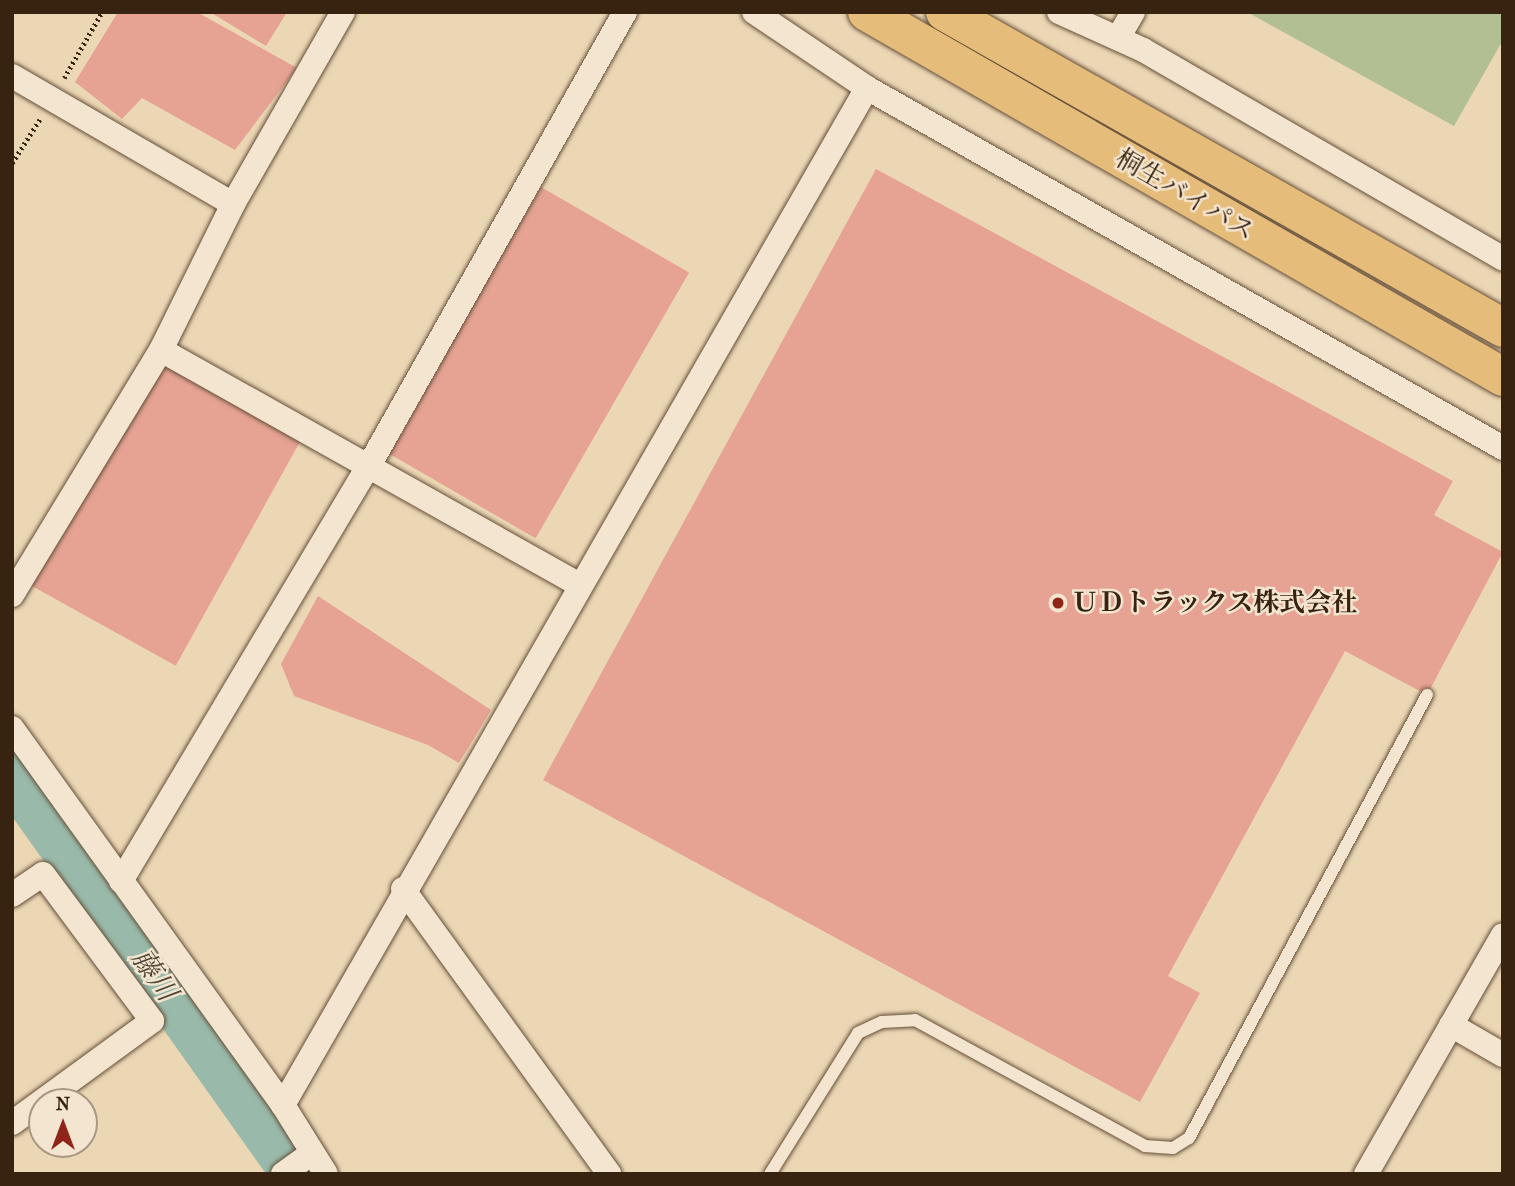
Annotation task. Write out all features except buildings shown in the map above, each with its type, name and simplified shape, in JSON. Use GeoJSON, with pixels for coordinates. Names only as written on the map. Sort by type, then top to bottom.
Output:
{"type":"FeatureCollection","features":[{"type":"Feature","properties":{"kind":"highway","name":"桐生バイパス"},"geometry":{"type":"LineString","coordinates":[[867,12],[1503,377]]}},
{"type":"Feature","properties":{"kind":"highway","name":"桐生バイパス"},"geometry":{"type":"LineString","coordinates":[[945,12],[1503,328]]}},
{"type":"Feature","properties":{"kind":"street"},"geometry":{"type":"LineString","coordinates":[[12,595],[161,350],[233,204],[343,12]]}},
{"type":"Feature","properties":{"kind":"street"},"geometry":{"type":"LineString","coordinates":[[121,881],[370,464],[625,12]]}},
{"type":"Feature","properties":{"kind":"street"},"geometry":{"type":"LineString","coordinates":[[754,12],[867,88],[1503,448]]}},
{"type":"Feature","properties":{"kind":"street"},"geometry":{"type":"LineString","coordinates":[[1059,12],[1118,38],[1503,259]]}},
{"type":"Feature","properties":{"kind":"street"},"geometry":{"type":"LineString","coordinates":[[1118,38],[1133,12]]}},
{"type":"Feature","properties":{"kind":"street"},"geometry":{"type":"LineString","coordinates":[[12,76],[233,204]]}},
{"type":"Feature","properties":{"kind":"street"},"geometry":{"type":"LineString","coordinates":[[283,1105],[578,584],[867,88]]}},
{"type":"Feature","properties":{"kind":"street"},"geometry":{"type":"LineString","coordinates":[[161,350],[370,464],[578,584]]}},
{"type":"Feature","properties":{"kind":"street"},"geometry":{"type":"LineString","coordinates":[[12,728],[283,1105],[326,1174]]}},
{"type":"Feature","properties":{"kind":"street"},"geometry":{"type":"LineString","coordinates":[[12,895],[43,874],[152,1021],[12,1123]]}},
{"type":"Feature","properties":{"kind":"street"},"geometry":{"type":"LineString","coordinates":[[403,889],[609,1174]]}},
{"type":"Feature","properties":{"kind":"street"},"geometry":{"type":"LineString","coordinates":[[1366,1174],[1503,935]]}},
{"type":"Feature","properties":{"kind":"street"},"geometry":{"type":"LineString","coordinates":[[1451,1025],[1503,1055]]}},
{"type":"Feature","properties":{"kind":"street"},"geometry":{"type":"LineString","coordinates":[[283,1174],[312,1153]]}},
{"type":"Feature","properties":{"kind":"lane"},"geometry":{"type":"LineString","coordinates":[[770,1174],[858,1033],[882,1022],[915,1020],[1145,1146],[1173,1148],[1189,1138],[1427,695]]}},
{"type":"Feature","properties":{"kind":"green space"},"geometry":{"type":"Polygon","coordinates":[[[1247,12],[1503,12],[1503,40],[1454,126],[1247,12]]]}},
{"type":"Feature","properties":{"kind":"waterway","name":"藤川"},"geometry":{"type":"LineString","coordinates":[[12,776],[295,1174]]}},
{"type":"Feature","properties":{"kind":"place","name":"ＵＤトラックス株式会社"},"geometry":{"type":"Point","coordinates":[1058,603]}}]}
